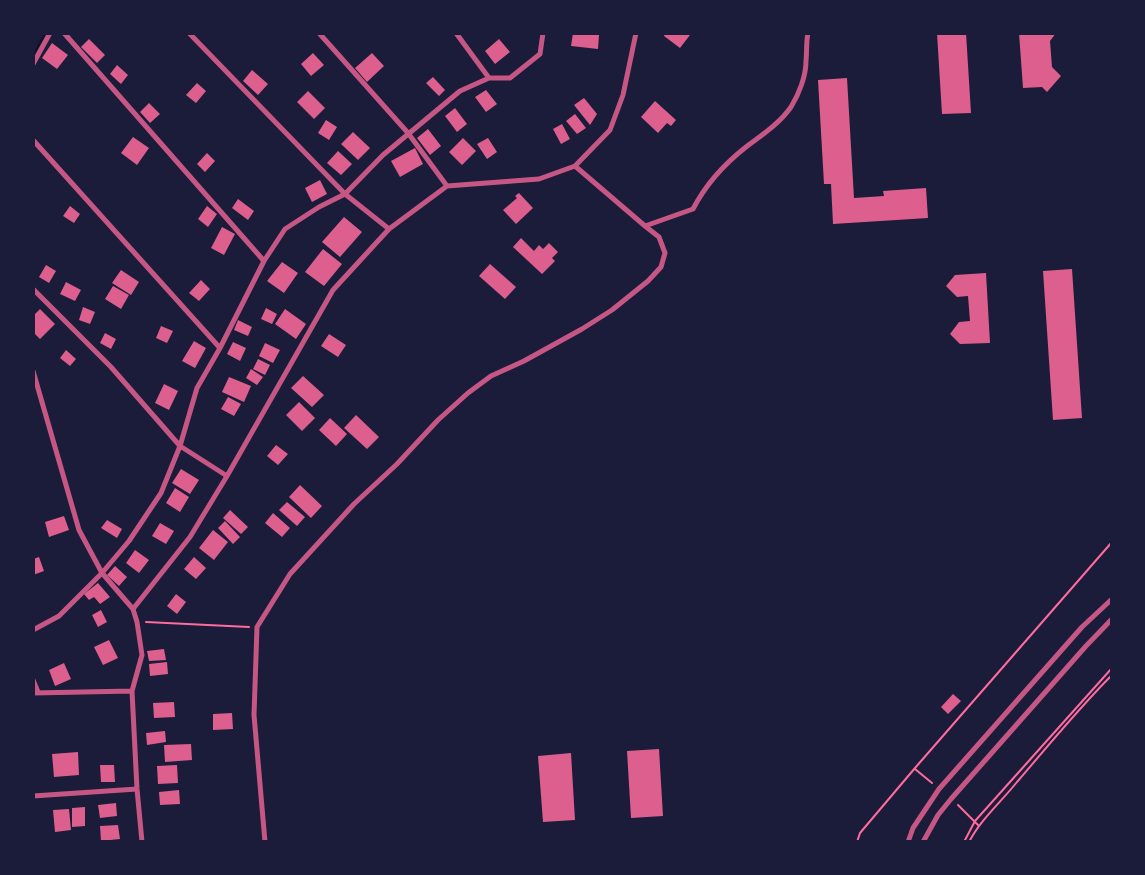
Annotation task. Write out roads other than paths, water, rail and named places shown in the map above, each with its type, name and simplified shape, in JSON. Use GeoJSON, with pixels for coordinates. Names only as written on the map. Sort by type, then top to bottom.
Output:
{"type":"FeatureCollection","features":[{"type":"Feature","properties":{"kind":"street"},"geometry":{"type":"LineString","coordinates":[[33,64],[50,33]]}},
{"type":"Feature","properties":{"kind":"street"},"geometry":{"type":"LineString","coordinates":[[64,33],[264,261]]}},
{"type":"Feature","properties":{"kind":"street"},"geometry":{"type":"LineString","coordinates":[[189,33],[345,194],[389,229]]}},
{"type":"Feature","properties":{"kind":"street"},"geometry":{"type":"LineString","coordinates":[[319,33],[408,133],[447,186]]}},
{"type":"Feature","properties":{"kind":"street"},"geometry":{"type":"LineString","coordinates":[[456,33],[489,78]]}},
{"type":"Feature","properties":{"kind":"street"},"geometry":{"type":"LineString","coordinates":[[33,629],[59,616],[102,573],[130,541],[161,493],[180,446],[197,388],[264,261],[285,229],[345,194],[383,155],[460,91],[489,78],[510,78],[540,54],[543,33]]}},
{"type":"Feature","properties":{"kind":"street"},"geometry":{"type":"LineString","coordinates":[[133,609],[190,537],[333,290],[389,229],[447,186],[539,179],[575,166],[610,130],[624,95],[636,33]]}},
{"type":"Feature","properties":{"kind":"street"},"geometry":{"type":"LineString","coordinates":[[645,226],[693,209],[701,193],[717,173],[744,148],[772,128],[790,108],[801,87],[808,33]]}},
{"type":"Feature","properties":{"kind":"street"},"geometry":{"type":"LineString","coordinates":[[33,139],[220,348]]}},
{"type":"Feature","properties":{"kind":"street"},"geometry":{"type":"LineString","coordinates":[[265,842],[254,715],[257,627],[290,574],[354,504],[468,393],[491,376],[524,361],[612,310],[661,267],[665,253],[659,237],[575,166]]}},
{"type":"Feature","properties":{"kind":"street"},"geometry":{"type":"LineString","coordinates":[[33,289],[111,367],[180,446],[227,476]]}},
{"type":"Feature","properties":{"kind":"street"},"geometry":{"type":"LineString","coordinates":[[33,371],[79,530],[102,573],[133,609],[137,622],[142,655],[132,691],[142,842]]}},
{"type":"Feature","properties":{"kind":"street"},"geometry":{"type":"LineString","coordinates":[[908,842],[913,828],[939,789],[1082,627],[1112,599]]}},
{"type":"Feature","properties":{"kind":"street"},"geometry":{"type":"LineString","coordinates":[[923,842],[938,815],[951,799],[1112,620]]}},
{"type":"Feature","properties":{"kind":"street"},"geometry":{"type":"LineString","coordinates":[[33,680],[36,692],[132,691]]}},
{"type":"Feature","properties":{"kind":"street"},"geometry":{"type":"LineString","coordinates":[[33,796],[137,789]]}},
{"type":"Feature","properties":{"kind":"waterway"},"geometry":{"type":"LineString","coordinates":[[33,57],[46,33]]}}]}
